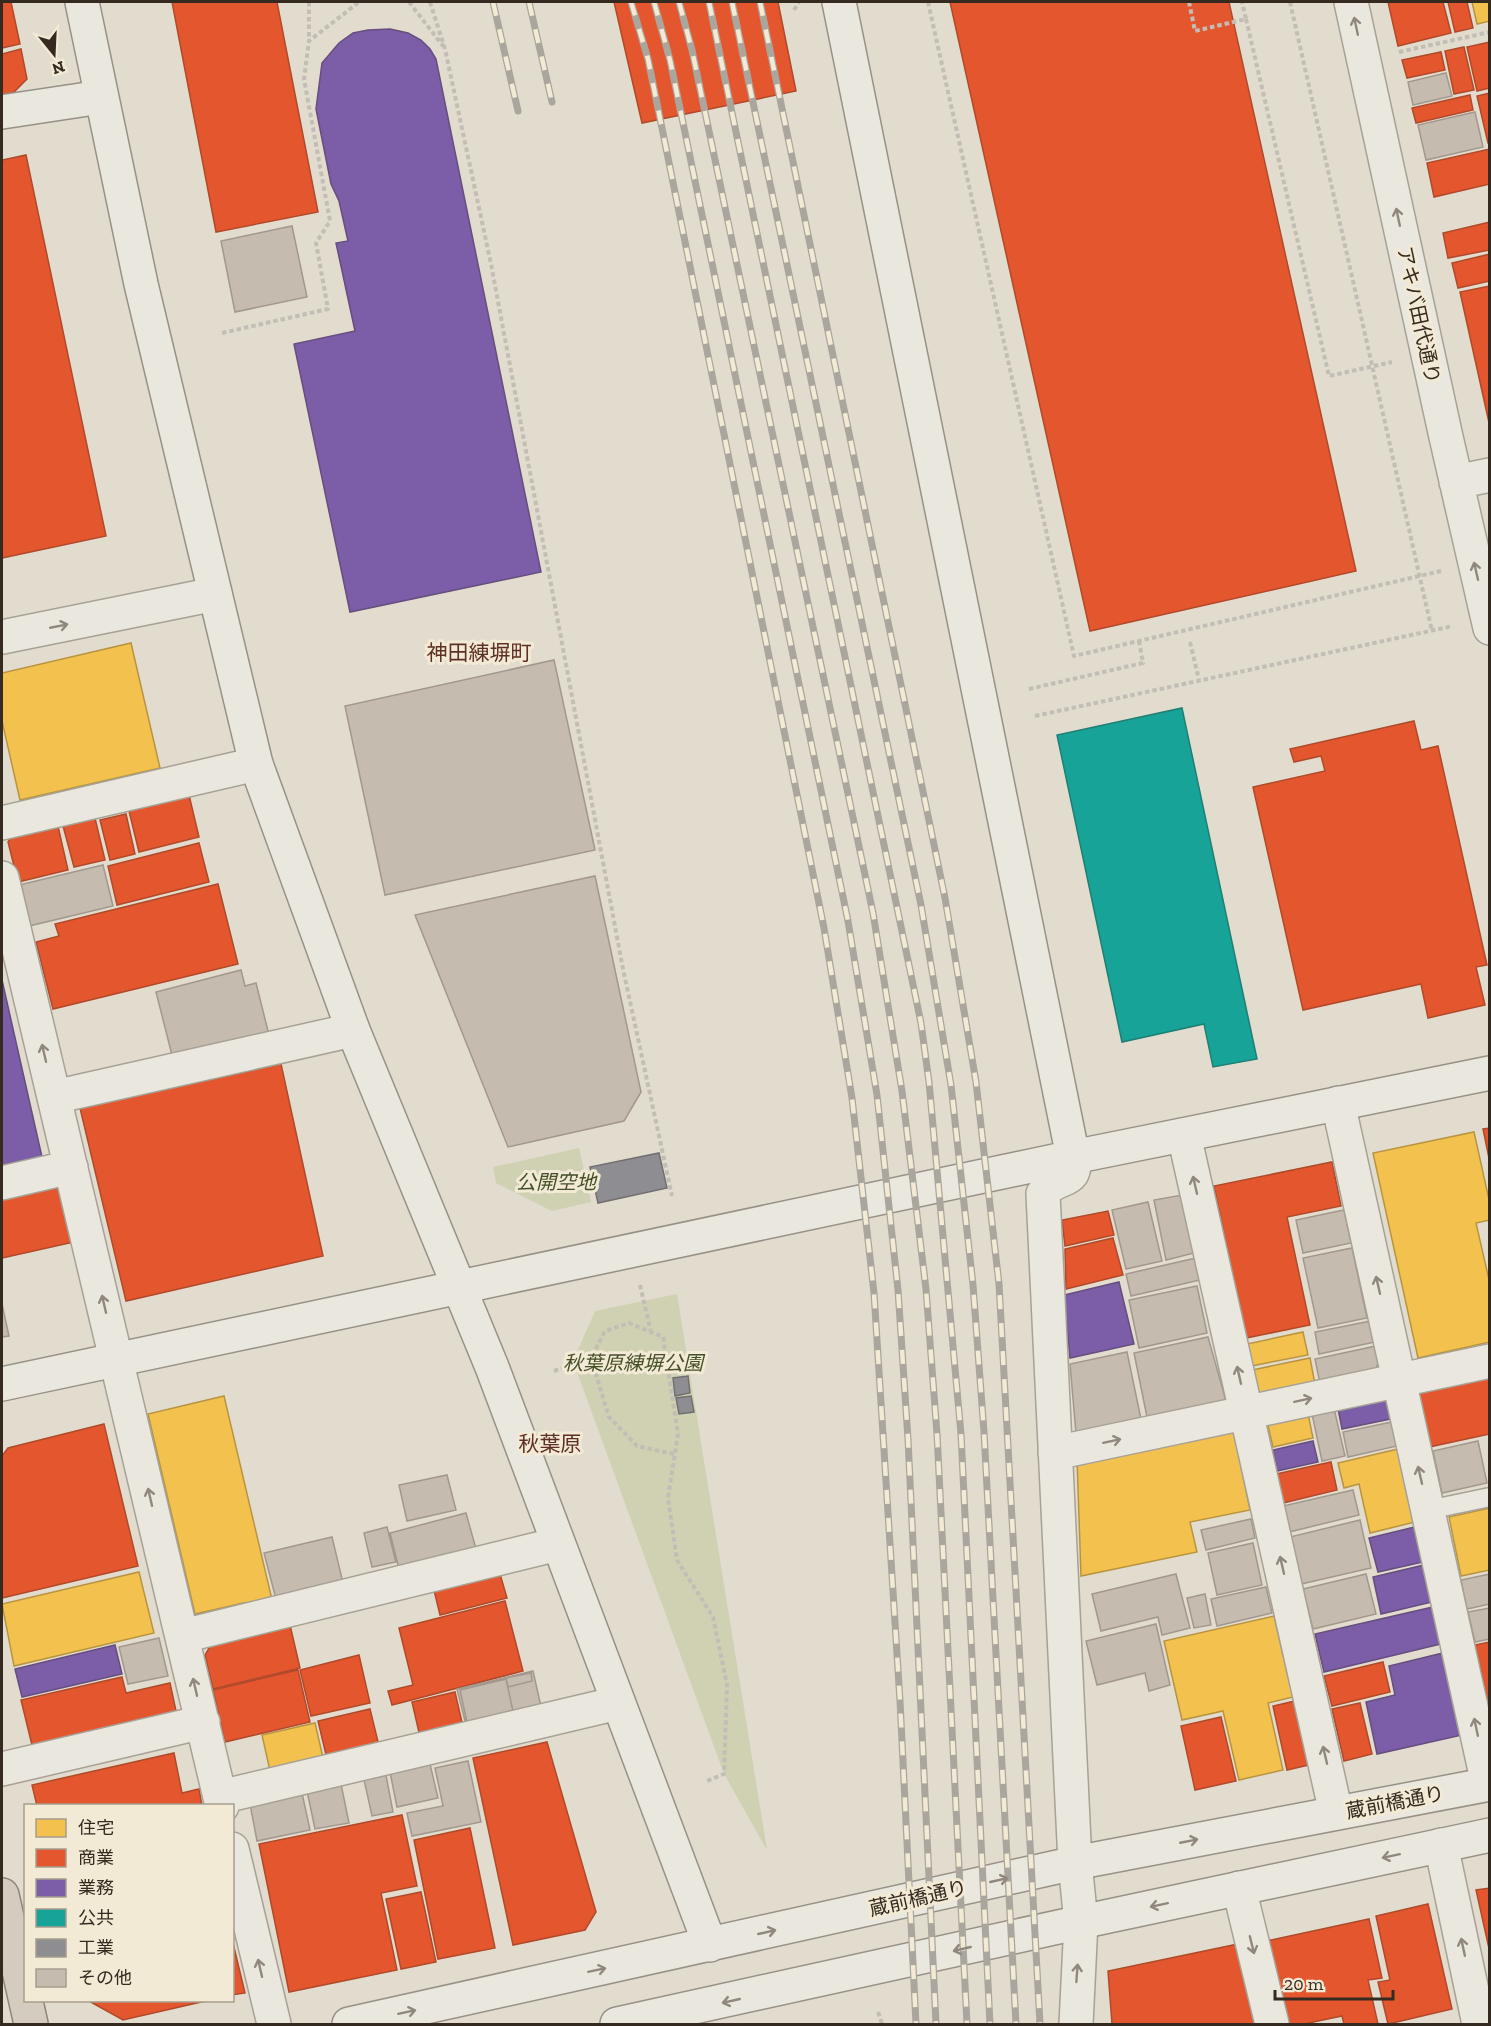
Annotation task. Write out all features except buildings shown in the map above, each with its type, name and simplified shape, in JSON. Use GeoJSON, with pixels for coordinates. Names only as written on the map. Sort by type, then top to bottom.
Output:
{"type":"FeatureCollection","features":[{"type":"Feature","properties":{"kind":"highway"},"geometry":{"type":"LineString","coordinates":[[2,1895],[24,1994]]}},
{"type":"Feature","properties":{"kind":"highway"},"geometry":{"type":"LineString","coordinates":[[26,2002],[31,2025]]}},
{"type":"Feature","properties":{"kind":"street"},"geometry":{"type":"LineString","coordinates":[[82,2],[141,284],[256,764],[353,1030],[461,1288],[710,1945]]}},
{"type":"Feature","properties":{"kind":"street"},"geometry":{"type":"LineString","coordinates":[[839,2],[1075,1167],[1071,1176],[1049,1186],[1043,1194],[1075,1863],[1081,1922],[1076,2025]]}},
{"type":"Feature","properties":{"kind":"street","name":"アキバ田代通り"},"geometry":{"type":"LineString","coordinates":[[1351,2],[1488,624]]}},
{"type":"Feature","properties":{"kind":"street"},"geometry":{"type":"LineString","coordinates":[[2,112],[101,97]]}},
{"type":"Feature","properties":{"kind":"street"},"geometry":{"type":"LineString","coordinates":[[1456,482],[1490,475]]}},
{"type":"Feature","properties":{"kind":"street"},"geometry":{"type":"LineString","coordinates":[[2,637],[215,594]]}},
{"type":"Feature","properties":{"kind":"street"},"geometry":{"type":"LineString","coordinates":[[2,823],[256,764]]}},
{"type":"Feature","properties":{"kind":"street"},"geometry":{"type":"LineString","coordinates":[[2,878],[221,1801],[618,1703]]}},
{"type":"Feature","properties":{"kind":"street"},"geometry":{"type":"LineString","coordinates":[[54,1097],[353,1030]]}},
{"type":"Feature","properties":{"kind":"street"},"geometry":{"type":"LineString","coordinates":[[2,1384],[1073,1157],[1490,1073]]}},
{"type":"Feature","properties":{"kind":"street"},"geometry":{"type":"LineString","coordinates":[[1338,1103],[1489,1784]]}},
{"type":"Feature","properties":{"kind":"street"},"geometry":{"type":"LineString","coordinates":[[1184,1135],[1336,1813]]}},
{"type":"Feature","properties":{"kind":"street"},"geometry":{"type":"LineString","coordinates":[[2,1183],[71,1167]]}},
{"type":"Feature","properties":{"kind":"street"},"geometry":{"type":"LineString","coordinates":[[1055,1453],[1490,1361]]}},
{"type":"Feature","properties":{"kind":"street"},"geometry":{"type":"LineString","coordinates":[[183,1636],[558,1544]]}},
{"type":"Feature","properties":{"kind":"street"},"geometry":{"type":"LineString","coordinates":[[2,1769],[203,1722]]}},
{"type":"Feature","properties":{"kind":"street","name":"蔵前橋通り"},"geometry":{"type":"LineString","coordinates":[[350,2025],[1075,1863],[1489,1784]]}},
{"type":"Feature","properties":{"kind":"street"},"geometry":{"type":"LineString","coordinates":[[617,2025],[683,2018],[1081,1922],[1490,1835]]}},
{"type":"Feature","properties":{"kind":"street"},"geometry":{"type":"LineString","coordinates":[[1441,1845],[1479,2025]]}},
{"type":"Feature","properties":{"kind":"street"},"geometry":{"type":"LineString","coordinates":[[234,1857],[274,2025]]}},
{"type":"Feature","properties":{"kind":"street"},"geometry":{"type":"LineString","coordinates":[[1239,1888],[1272,2025]]}},
{"type":"Feature","properties":{"kind":"lane"},"geometry":{"type":"LineString","coordinates":[[1428,1510],[1490,1497]]}},
{"type":"Feature","properties":{"kind":"path"},"geometry":{"type":"LineString","coordinates":[[222,333],[327,309],[316,243],[330,221],[304,79],[309,41],[309,2]]}},
{"type":"Feature","properties":{"kind":"path"},"geometry":{"type":"LineString","coordinates":[[309,41],[359,2]]}},
{"type":"Feature","properties":{"kind":"path"},"geometry":{"type":"LineString","coordinates":[[409,2],[446,49]]}},
{"type":"Feature","properties":{"kind":"path"},"geometry":{"type":"LineString","coordinates":[[430,2],[446,49],[491,264],[623,969],[672,1196]]}},
{"type":"Feature","properties":{"kind":"path"},"geometry":{"type":"LineString","coordinates":[[794,10],[799,2]]}},
{"type":"Feature","properties":{"kind":"path"},"geometry":{"type":"LineString","coordinates":[[928,2],[1074,656],[1443,570]]}},
{"type":"Feature","properties":{"kind":"path"},"geometry":{"type":"LineString","coordinates":[[1188,2],[1195,31],[1246,19]]}},
{"type":"Feature","properties":{"kind":"path"},"geometry":{"type":"LineString","coordinates":[[1242,2],[1329,376],[1396,361]]}},
{"type":"Feature","properties":{"kind":"path"},"geometry":{"type":"LineString","coordinates":[[1290,2],[1432,631]]}},
{"type":"Feature","properties":{"kind":"path"},"geometry":{"type":"LineString","coordinates":[[1390,54],[1490,32]]}},
{"type":"Feature","properties":{"kind":"path"},"geometry":{"type":"LineString","coordinates":[[1035,716],[1432,631],[1488,624]]}},
{"type":"Feature","properties":{"kind":"path"},"geometry":{"type":"LineString","coordinates":[[1029,689],[1143,663],[1139,641]]}},
{"type":"Feature","properties":{"kind":"path"},"geometry":{"type":"LineString","coordinates":[[1190,642],[1199,681]]}},
{"type":"Feature","properties":{"kind":"path"},"geometry":{"type":"LineString","coordinates":[[640,1284],[651,1332]]}},
{"type":"Feature","properties":{"kind":"path"},"geometry":{"type":"LineString","coordinates":[[554,1371],[591,1358],[605,1331],[629,1323],[663,1337],[678,1434],[668,1498],[677,1560],[712,1617],[727,1685],[724,1774],[708,1781]]}},
{"type":"Feature","properties":{"kind":"path"},"geometry":{"type":"LineString","coordinates":[[591,1358],[609,1416],[637,1446],[674,1454]]}},
{"type":"Feature","properties":{"kind":"path"},"geometry":{"type":"LineString","coordinates":[[878,2012],[882,2025]]}},
{"type":"Feature","properties":{"kind":"green space","name":"公開空地"},"geometry":{"type":"Polygon","coordinates":[[[579,1148],[591,1202],[552,1211],[496,1183],[493,1167],[579,1148]]]}},
{"type":"Feature","properties":{"kind":"green space","name":"秋葉原練塀公園"},"geometry":{"type":"Polygon","coordinates":[[[677,1294],[767,1850],[724,1774],[573,1361],[595,1311],[677,1294]]]}},
{"type":"Feature","properties":{"kind":"railway"},"geometry":{"type":"LineString","coordinates":[[493,2],[518,111]]}},
{"type":"Feature","properties":{"kind":"railway"},"geometry":{"type":"LineString","coordinates":[[529,2],[552,102]]}},
{"type":"Feature","properties":{"kind":"railway"},"geometry":{"type":"LineString","coordinates":[[631,2],[648,59],[824,928],[852,1098],[874,1293],[900,1701],[916,2024]]}},
{"type":"Feature","properties":{"kind":"railway"},"geometry":{"type":"LineString","coordinates":[[654,2],[670,60],[848,921],[877,1095],[898,1290],[908,1439],[936,2024]]}},
{"type":"Feature","properties":{"kind":"railway"},"geometry":{"type":"LineString","coordinates":[[679,2],[692,50],[873,913],[902,1091],[926,1289],[937,1434],[967,2024]]}},
{"type":"Feature","properties":{"kind":"railway"},"geometry":{"type":"LineString","coordinates":[[709,2],[921,1023],[929,1082],[961,1434],[990,2024]]}},
{"type":"Feature","properties":{"kind":"railway"},"geometry":{"type":"LineString","coordinates":[[732,2],[921,905],[951,1085],[973,1285],[984,1432],[1016,2024]]}},
{"type":"Feature","properties":{"kind":"railway"},"geometry":{"type":"LineString","coordinates":[[760,2],[945,898],[976,1082],[999,1284],[1040,2024]]}},
{"type":"Feature","properties":{"kind":"district","name":"神田練塀町"},"geometry":{"type":"Point","coordinates":[479,652]}},
{"type":"Feature","properties":{"kind":"district","name":"秋葉原"},"geometry":{"type":"Point","coordinates":[550,1443]}}]}
